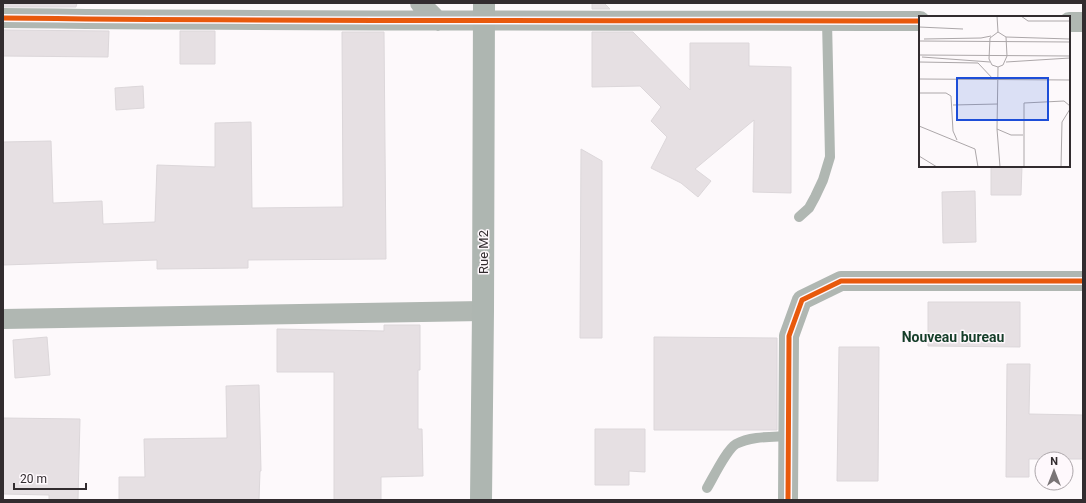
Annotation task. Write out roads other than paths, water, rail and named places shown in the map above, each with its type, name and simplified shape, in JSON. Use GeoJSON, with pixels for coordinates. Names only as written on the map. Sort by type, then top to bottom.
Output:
{"type":"FeatureCollection","features":[{"type":"Feature","properties":{"kind":"main road","name":"Rue M2"},"geometry":{"type":"LineString","coordinates":[[480,500],[483,311],[484,12]]}},
{"type":"Feature","properties":{"kind":"street"},"geometry":{"type":"LineString","coordinates":[[420,3],[438,21]]}},
{"type":"Feature","properties":{"kind":"street"},"geometry":{"type":"LineString","coordinates":[[3,18],[438,21],[484,12],[599,20],[919,21]]}},
{"type":"Feature","properties":{"kind":"street"},"geometry":{"type":"LineString","coordinates":[[1070,22],[1083,22]]}},
{"type":"Feature","properties":{"kind":"street"},"geometry":{"type":"LineString","coordinates":[[788,500],[789,336],[802,300],[841,281],[1083,281]]}},
{"type":"Feature","properties":{"kind":"street"},"geometry":{"type":"LineString","coordinates":[[3,319],[483,311]]}},
{"type":"Feature","properties":{"kind":"lane"},"geometry":{"type":"LineString","coordinates":[[799,218],[809,208],[815,197],[823,180],[830,157],[827,21]]}},
{"type":"Feature","properties":{"kind":"lane"},"geometry":{"type":"LineString","coordinates":[[707,488],[726,455],[735,444],[750,439],[788,436]]}},
{"type":"Feature","properties":{"kind":"district","name":"Nouveau bureau"},"geometry":{"type":"Point","coordinates":[953,337]}}]}
